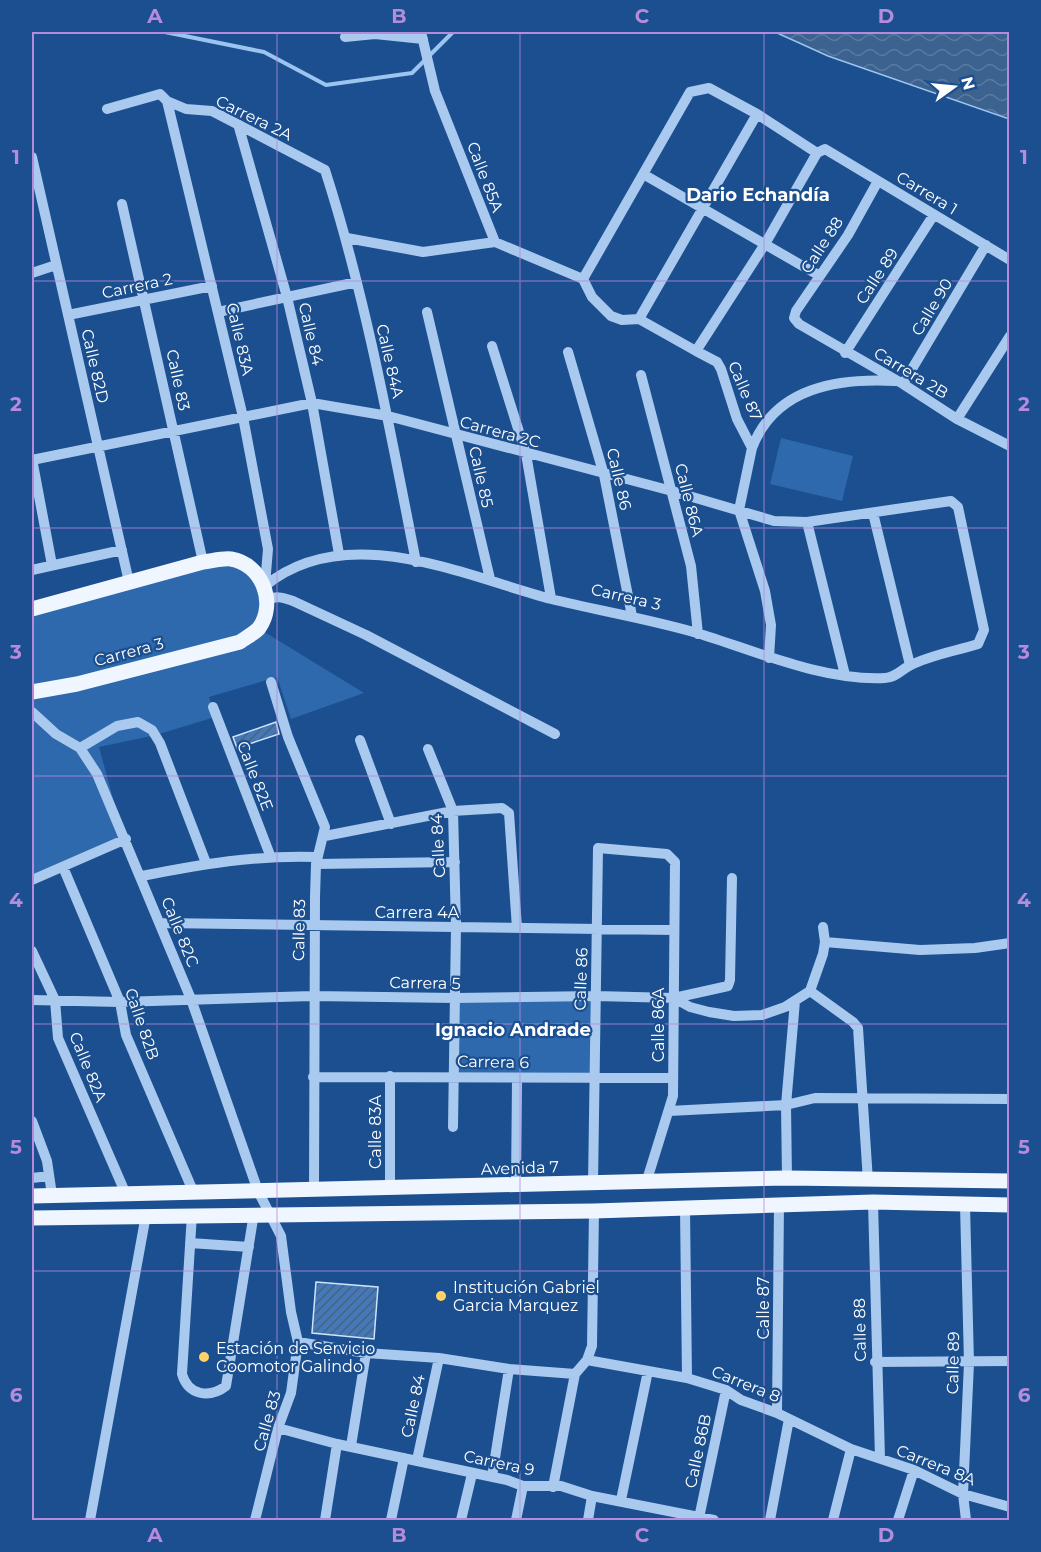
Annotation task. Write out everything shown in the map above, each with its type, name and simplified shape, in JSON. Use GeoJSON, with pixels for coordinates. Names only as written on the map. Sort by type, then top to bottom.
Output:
{"type":"FeatureCollection","features":[{"type":"Feature","properties":{"kind":"main road"},"geometry":{"type":"LineString","coordinates":[[32,609],[203,562],[230,559],[250,566],[265,586]]}},
{"type":"Feature","properties":{"kind":"main road","name":"Carrera 3"},"geometry":{"type":"LineString","coordinates":[[32,692],[77,684],[240,642],[259,628],[265,602],[265,586]]}},
{"type":"Feature","properties":{"kind":"main road","name":"Avenida 7"},"geometry":{"type":"LineString","coordinates":[[32,1196],[787,1178],[868,1181],[1010,1181]]}},
{"type":"Feature","properties":{"kind":"main road"},"geometry":{"type":"LineString","coordinates":[[32,1218],[594,1210],[873,1202],[1010,1205]]}},
{"type":"Feature","properties":{"kind":"street"},"geometry":{"type":"LineString","coordinates":[[345,37],[375,34],[422,35]]}},
{"type":"Feature","properties":{"kind":"street","name":"Calle 85A"},"geometry":{"type":"LineString","coordinates":[[422,35],[435,91],[495,242]]}},
{"type":"Feature","properties":{"kind":"street"},"geometry":{"type":"LineString","coordinates":[[347,238],[423,252],[495,242],[583,279],[592,297],[612,316],[622,320],[639,319],[696,351],[765,244],[816,153],[757,114],[709,88],[690,92],[583,279]]}},
{"type":"Feature","properties":{"kind":"street"},"geometry":{"type":"LineString","coordinates":[[107,109],[160,94],[167,101]]}},
{"type":"Feature","properties":{"kind":"street","name":"Carrera 2A"},"geometry":{"type":"LineString","coordinates":[[167,101],[186,108],[212,111],[325,170]]}},
{"type":"Feature","properties":{"kind":"street","name":"Calle 83A"},"geometry":{"type":"LineString","coordinates":[[167,101],[243,417],[268,549],[265,586]]}},
{"type":"Feature","properties":{"kind":"street"},"geometry":{"type":"LineString","coordinates":[[639,319],[757,114]]}},
{"type":"Feature","properties":{"kind":"street","name":"Calle 84"},"geometry":{"type":"LineString","coordinates":[[238,124],[287,297],[312,403],[339,554]]}},
{"type":"Feature","properties":{"kind":"street","name":"Carrera 1"},"geometry":{"type":"LineString","coordinates":[[816,153],[830,150],[933,216],[1010,260]]}},
{"type":"Feature","properties":{"kind":"street","name":"Calle 82D"},"geometry":{"type":"LineString","coordinates":[[32,157],[129,582]]}},
{"type":"Feature","properties":{"kind":"street","name":"Calle 84A"},"geometry":{"type":"LineString","coordinates":[[325,170],[347,238],[387,416],[416,562]]}},
{"type":"Feature","properties":{"kind":"street"},"geometry":{"type":"LineString","coordinates":[[643,174],[820,276]]}},
{"type":"Feature","properties":{"kind":"street","name":"Calle 88"},"geometry":{"type":"LineString","coordinates":[[799,324],[794,318],[796,311],[848,235],[878,181]]}},
{"type":"Feature","properties":{"kind":"street","name":"Calle 83"},"geometry":{"type":"LineString","coordinates":[[122,204],[203,562]]}},
{"type":"Feature","properties":{"kind":"street","name":"Calle 89"},"geometry":{"type":"LineString","coordinates":[[845,353],[933,216]]}},
{"type":"Feature","properties":{"kind":"street","name":"Calle 90"},"geometry":{"type":"LineString","coordinates":[[900,382],[986,245]]}},
{"type":"Feature","properties":{"kind":"street"},"geometry":{"type":"LineString","coordinates":[[32,273],[56,265]]}},
{"type":"Feature","properties":{"kind":"street"},"geometry":{"type":"LineString","coordinates":[[218,312],[357,282]]}},
{"type":"Feature","properties":{"kind":"street","name":"Carrera 2"},"geometry":{"type":"LineString","coordinates":[[68,315],[212,286]]}},
{"type":"Feature","properties":{"kind":"street","name":"Calle 85"},"geometry":{"type":"LineString","coordinates":[[427,312],[490,579]]}},
{"type":"Feature","properties":{"kind":"street","name":"Carrera 2B"},"geometry":{"type":"LineString","coordinates":[[799,324],[845,353],[900,382],[957,419],[1010,446]]}},
{"type":"Feature","properties":{"kind":"street"},"geometry":{"type":"LineString","coordinates":[[957,419],[1010,336]]}},
{"type":"Feature","properties":{"kind":"street"},"geometry":{"type":"LineString","coordinates":[[492,346],[526,454],[551,598]]}},
{"type":"Feature","properties":{"kind":"street","name":"Calle 87"},"geometry":{"type":"LineString","coordinates":[[696,351],[717,362],[737,419],[752,448],[740,510],[765,591],[771,625],[769,658]]}},
{"type":"Feature","properties":{"kind":"street","name":"Calle 86"},"geometry":{"type":"LineString","coordinates":[[568,352],[604,475],[632,616]]}},
{"type":"Feature","properties":{"kind":"street","name":"Calle 86A"},"geometry":{"type":"LineString","coordinates":[[641,375],[691,566],[698,634]]}},
{"type":"Feature","properties":{"kind":"street"},"geometry":{"type":"LineString","coordinates":[[752,448],[758,433],[777,409],[806,391],[844,380],[900,382]]}},
{"type":"Feature","properties":{"kind":"street","name":"Carrera 2C"},"geometry":{"type":"LineString","coordinates":[[32,460],[312,403],[387,416],[604,475],[672,491],[774,521],[807,522],[951,501],[958,507],[984,630],[978,644]]}},
{"type":"Feature","properties":{"kind":"street"},"geometry":{"type":"LineString","coordinates":[[32,460],[52,565]]}},
{"type":"Feature","properties":{"kind":"street"},"geometry":{"type":"LineString","coordinates":[[873,513],[910,665]]}},
{"type":"Feature","properties":{"kind":"street"},"geometry":{"type":"LineString","coordinates":[[807,522],[845,675]]}},
{"type":"Feature","properties":{"kind":"street"},"geometry":{"type":"LineString","coordinates":[[32,570],[122,550]]}},
{"type":"Feature","properties":{"kind":"street","name":"Carrera 3"},"geometry":{"type":"LineString","coordinates":[[265,586],[284,573],[339,554],[360,553],[416,562],[490,579],[551,598],[698,634],[769,658],[845,675],[891,677],[910,665],[978,644]]}},
{"type":"Feature","properties":{"kind":"street"},"geometry":{"type":"LineString","coordinates":[[265,602],[272,597],[293,601],[366,635],[555,734]]}},
{"type":"Feature","properties":{"kind":"street"},"geometry":{"type":"LineString","coordinates":[[271,682],[288,737],[325,827],[325,836],[453,811],[502,808],[509,813],[517,928]]}},
{"type":"Feature","properties":{"kind":"street","name":"Calle 82E"},"geometry":{"type":"LineString","coordinates":[[213,707],[270,855]]}},
{"type":"Feature","properties":{"kind":"street","name":"Calle 82C"},"geometry":{"type":"LineString","coordinates":[[32,712],[56,734],[80,748],[97,774],[142,876],[191,999],[258,1191]]}},
{"type":"Feature","properties":{"kind":"street"},"geometry":{"type":"LineString","coordinates":[[80,748],[117,726],[138,722],[152,730],[160,743],[206,863]]}},
{"type":"Feature","properties":{"kind":"street"},"geometry":{"type":"LineString","coordinates":[[360,740],[391,824]]}},
{"type":"Feature","properties":{"kind":"street","name":"Calle 84"},"geometry":{"type":"LineString","coordinates":[[428,749],[453,811],[456,926],[453,1127]]}},
{"type":"Feature","properties":{"kind":"street","name":"Calle 83"},"geometry":{"type":"LineString","coordinates":[[314,1190],[313,996],[316,860],[325,836]]}},
{"type":"Feature","properties":{"kind":"street"},"geometry":{"type":"LineString","coordinates":[[32,880],[126,840]]}},
{"type":"Feature","properties":{"kind":"street","name":"Calle 86"},"geometry":{"type":"LineString","coordinates":[[593,1184],[598,848],[667,854],[675,862]]}},
{"type":"Feature","properties":{"kind":"street"},"geometry":{"type":"LineString","coordinates":[[142,876],[206,863],[270,855],[316,860],[455,862]]}},
{"type":"Feature","properties":{"kind":"street","name":"Calle 86A"},"geometry":{"type":"LineString","coordinates":[[646,1183],[674,1096],[675,862]]}},
{"type":"Feature","properties":{"kind":"street","name":"Calle 82B"},"geometry":{"type":"LineString","coordinates":[[63,867],[120,1002],[126,1035],[193,1191]]}},
{"type":"Feature","properties":{"kind":"street"},"geometry":{"type":"LineString","coordinates":[[674,998],[728,986],[732,878]]}},
{"type":"Feature","properties":{"kind":"street","name":"Carrera 4A"},"geometry":{"type":"LineString","coordinates":[[160,923],[314,927],[456,926],[674,930]]}},
{"type":"Feature","properties":{"kind":"street"},"geometry":{"type":"LineString","coordinates":[[823,927],[825,942],[810,992],[853,1022],[858,1029],[868,1181]]}},
{"type":"Feature","properties":{"kind":"street"},"geometry":{"type":"LineString","coordinates":[[825,942],[920,950],[975,948],[1010,943]]}},
{"type":"Feature","properties":{"kind":"street","name":"Calle 82A"},"geometry":{"type":"LineString","coordinates":[[32,951],[55,1000],[58,1038],[125,1192]]}},
{"type":"Feature","properties":{"kind":"street","name":"Carrera 5"},"geometry":{"type":"LineString","coordinates":[[32,1000],[120,1002],[313,996],[455,998],[596,996],[674,998],[690,1007],[734,1016],[775,1012],[810,992]]}},
{"type":"Feature","properties":{"kind":"street"},"geometry":{"type":"LineString","coordinates":[[787,1178],[786,1105],[795,1001]]}},
{"type":"Feature","properties":{"kind":"street","name":"Calle 83A"},"geometry":{"type":"LineString","coordinates":[[390,1076],[390,1189]]}},
{"type":"Feature","properties":{"kind":"street","name":"Carrera 6"},"geometry":{"type":"LineString","coordinates":[[313,1077],[673,1078]]}},
{"type":"Feature","properties":{"kind":"street"},"geometry":{"type":"LineString","coordinates":[[516,1186],[517,1078]]}},
{"type":"Feature","properties":{"kind":"street"},"geometry":{"type":"LineString","coordinates":[[669,1110],[786,1105],[815,1098],[1010,1099]]}},
{"type":"Feature","properties":{"kind":"street"},"geometry":{"type":"LineString","coordinates":[[32,1121],[47,1161],[52,1195]]}},
{"type":"Feature","properties":{"kind":"street"},"geometry":{"type":"LineString","coordinates":[[32,1178],[50,1176]]}},
{"type":"Feature","properties":{"kind":"street","name":"Calle 83"},"geometry":{"type":"LineString","coordinates":[[255,1521],[278,1428],[291,1393],[298,1342],[291,1312],[281,1236],[261,1213],[258,1191]]}},
{"type":"Feature","properties":{"kind":"street","name":"Calle 88"},"geometry":{"type":"LineString","coordinates":[[873,1202],[875,1362],[880,1458]]}},
{"type":"Feature","properties":{"kind":"street","name":"Calle 87"},"geometry":{"type":"LineString","coordinates":[[777,1413],[779,1204]]}},
{"type":"Feature","properties":{"kind":"street","name":"Calle 89"},"geometry":{"type":"LineString","coordinates":[[965,1205],[969,1362],[963,1494],[966,1521]]}},
{"type":"Feature","properties":{"kind":"street"},"geometry":{"type":"LineString","coordinates":[[685,1208],[687,1378]]}},
{"type":"Feature","properties":{"kind":"street"},"geometry":{"type":"LineString","coordinates":[[552,1487],[575,1374],[587,1360],[593,1333],[594,1210]]}},
{"type":"Feature","properties":{"kind":"street"},"geometry":{"type":"LineString","coordinates":[[192,1214],[182,1374],[185,1383],[195,1392],[206,1394],[219,1392],[226,1386],[249,1247],[261,1213]]}},
{"type":"Feature","properties":{"kind":"street"},"geometry":{"type":"LineString","coordinates":[[90,1521],[146,1215]]}},
{"type":"Feature","properties":{"kind":"street"},"geometry":{"type":"LineString","coordinates":[[190,1243],[249,1247]]}},
{"type":"Feature","properties":{"kind":"street"},"geometry":{"type":"LineString","coordinates":[[298,1342],[366,1353],[439,1358],[509,1369],[575,1374]]}},
{"type":"Feature","properties":{"kind":"street"},"geometry":{"type":"LineString","coordinates":[[351,1446],[366,1353]]}},
{"type":"Feature","properties":{"kind":"street","name":"Calle 84"},"geometry":{"type":"LineString","coordinates":[[417,1460],[439,1358]]}},
{"type":"Feature","properties":{"kind":"street","name":"Carrera 8"},"geometry":{"type":"LineString","coordinates":[[587,1360],[687,1378],[726,1390],[741,1400],[777,1413],[851,1449]]}},
{"type":"Feature","properties":{"kind":"street"},"geometry":{"type":"LineString","coordinates":[[875,1362],[1010,1361]]}},
{"type":"Feature","properties":{"kind":"street"},"geometry":{"type":"LineString","coordinates":[[492,1477],[509,1369]]}},
{"type":"Feature","properties":{"kind":"street"},"geometry":{"type":"LineString","coordinates":[[621,1500],[648,1371]]}},
{"type":"Feature","properties":{"kind":"street","name":"Calle 86B"},"geometry":{"type":"LineString","coordinates":[[699,1518],[726,1390]]}},
{"type":"Feature","properties":{"kind":"street"},"geometry":{"type":"LineString","coordinates":[[770,1521],[789,1419]]}},
{"type":"Feature","properties":{"kind":"street","name":"Carrera 9"},"geometry":{"type":"LineString","coordinates":[[278,1428],[337,1444],[417,1460],[523,1486],[561,1486],[592,1496],[621,1500],[666,1515],[714,1521]]}},
{"type":"Feature","properties":{"kind":"street"},"geometry":{"type":"LineString","coordinates":[[325,1521],[337,1444]]}},
{"type":"Feature","properties":{"kind":"street"},"geometry":{"type":"LineString","coordinates":[[833,1521],[851,1449]]}},
{"type":"Feature","properties":{"kind":"street","name":"Carrera 8A"},"geometry":{"type":"LineString","coordinates":[[851,1449],[914,1470],[963,1494],[1010,1507]]}},
{"type":"Feature","properties":{"kind":"street","name":"Calle 84"},"geometry":{"type":"LineString","coordinates":[[391,1521],[404,1458]]}},
{"type":"Feature","properties":{"kind":"street"},"geometry":{"type":"LineString","coordinates":[[898,1521],[914,1470]]}},
{"type":"Feature","properties":{"kind":"street"},"geometry":{"type":"LineString","coordinates":[[461,1521],[471,1474]]}},
{"type":"Feature","properties":{"kind":"street"},"geometry":{"type":"LineString","coordinates":[[516,1521],[523,1486]]}},
{"type":"Feature","properties":{"kind":"street"},"geometry":{"type":"LineString","coordinates":[[588,1521],[592,1496]]}},
{"type":"Feature","properties":{"kind":"shaded area"},"geometry":{"type":"Polygon","coordinates":[[[781,438],[853,456],[842,501],[770,484],[781,438]]]}},
{"type":"Feature","properties":{"kind":"shaded area"},"geometry":{"type":"Polygon","coordinates":[[[229,561],[264,586],[258,628],[364,693],[291,719],[277,677],[209,697],[215,717],[156,735],[99,747],[124,839],[32,879],[32,611],[229,561]]]}},
{"type":"Feature","properties":{"kind":"shaded area"},"geometry":{"type":"Polygon","coordinates":[[[594,997],[592,1076],[456,1075],[456,1001],[594,997]]]}},
{"type":"Feature","properties":{"kind":"water"},"geometry":{"type":"Polygon","coordinates":[[[775,32],[1009,32],[1009,119],[828,56],[775,32]]]}},
{"type":"Feature","properties":{"kind":"building"},"geometry":{"type":"Polygon","coordinates":[[[276,722],[279,734],[237,748],[233,737],[276,722]]]}},
{"type":"Feature","properties":{"kind":"building"},"geometry":{"type":"Polygon","coordinates":[[[316,1282],[378,1287],[374,1339],[312,1333],[316,1282]]]}},
{"type":"Feature","properties":{"kind":"waterway"},"geometry":{"type":"LineString","coordinates":[[165,32],[264,52],[326,85],[412,73],[453,32]]}},
{"type":"Feature","properties":{"kind":"place","name":"Institución Gabriel Garcia Marquez"},"geometry":{"type":"Point","coordinates":[441,1296]}},
{"type":"Feature","properties":{"kind":"place","name":"Estación de Servicio Coomotor Galindo"},"geometry":{"type":"Point","coordinates":[204,1357]}},
{"type":"Feature","properties":{"kind":"district","name":"Dario Echandía"},"geometry":{"type":"Point","coordinates":[758,195]}},
{"type":"Feature","properties":{"kind":"district","name":"Ignacio Andrade"},"geometry":{"type":"Point","coordinates":[513,1030]}}]}
